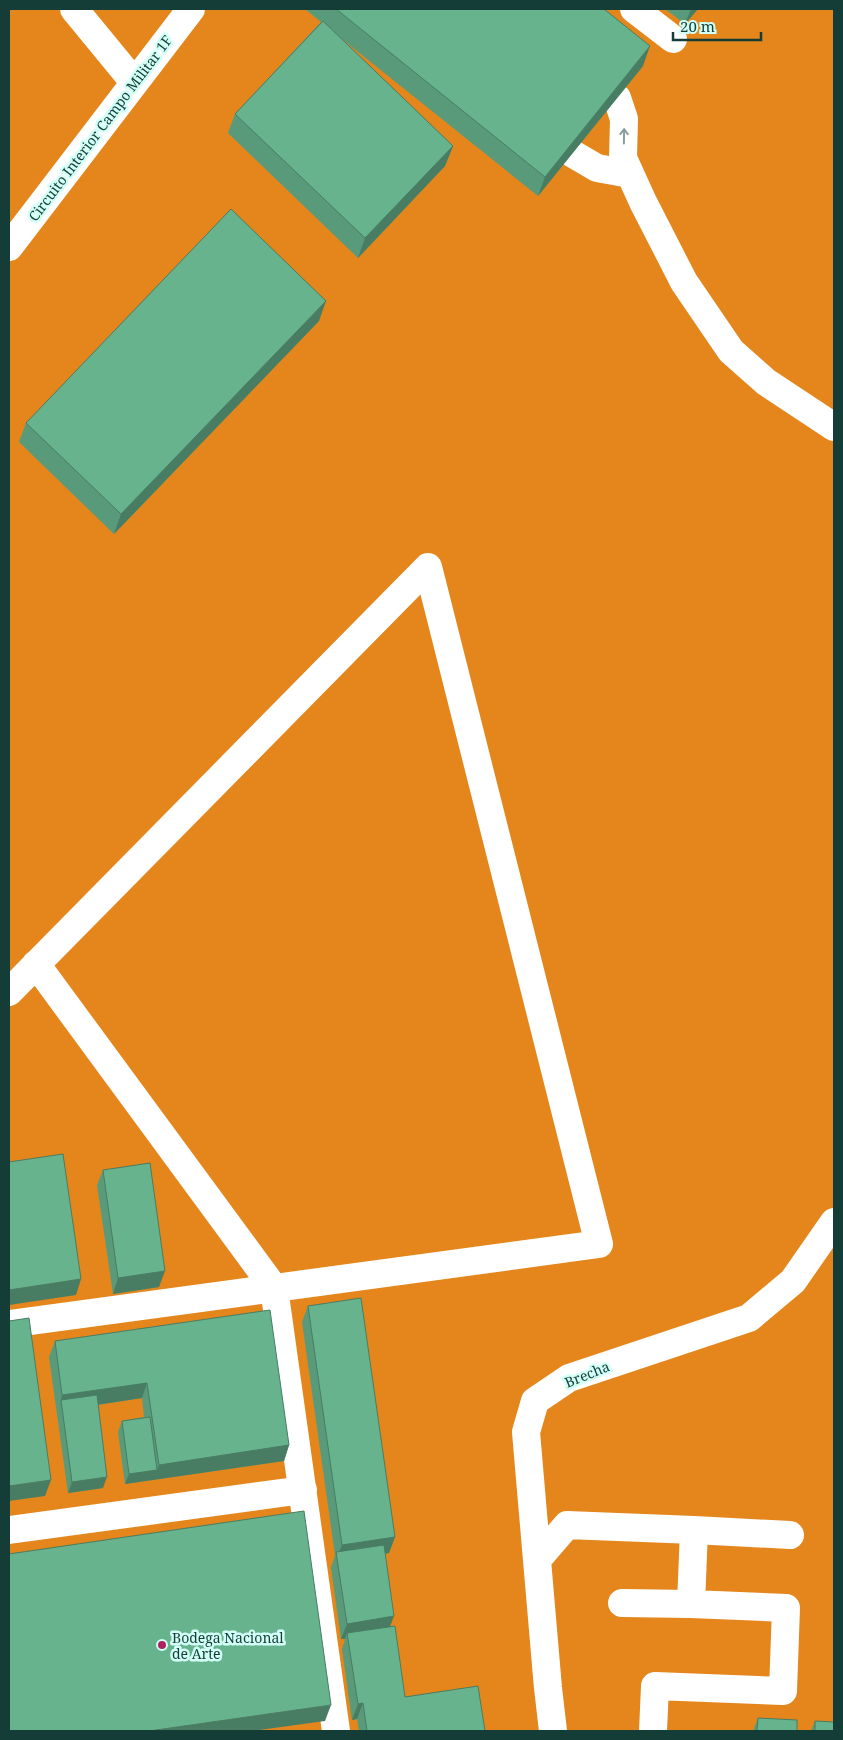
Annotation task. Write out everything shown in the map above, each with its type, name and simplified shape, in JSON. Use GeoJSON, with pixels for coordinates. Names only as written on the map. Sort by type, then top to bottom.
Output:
{"type":"FeatureCollection","features":[{"type":"Feature","properties":{"kind":"street"},"geometry":{"type":"LineString","coordinates":[[74,9],[134,82]]}},
{"type":"Feature","properties":{"kind":"street","name":"Circuito Interior Campo Militar 1F"},"geometry":{"type":"LineString","coordinates":[[9,247],[191,9]]}},
{"type":"Feature","properties":{"kind":"street"},"geometry":{"type":"LineString","coordinates":[[634,9],[673,39]]}},
{"type":"Feature","properties":{"kind":"street"},"geometry":{"type":"LineString","coordinates":[[617,98],[624,118],[623,158],[684,282],[731,351],[766,382],[834,427]]}},
{"type":"Feature","properties":{"kind":"street"},"geometry":{"type":"LineString","coordinates":[[572,154],[597,168],[630,174]]}},
{"type":"Feature","properties":{"kind":"street"},"geometry":{"type":"LineString","coordinates":[[9,992],[428,567],[599,1244],[9,1324]]}},
{"type":"Feature","properties":{"kind":"street"},"geometry":{"type":"LineString","coordinates":[[36,964],[274,1288],[336,1731]]}},
{"type":"Feature","properties":{"kind":"street","name":"Brecha"},"geometry":{"type":"LineString","coordinates":[[553,1731],[526,1432],[535,1401],[570,1378],[749,1318],[793,1280],[834,1222]]}},
{"type":"Feature","properties":{"kind":"street"},"geometry":{"type":"LineString","coordinates":[[9,1530],[302,1490]]}},
{"type":"Feature","properties":{"kind":"street"},"geometry":{"type":"LineString","coordinates":[[537,1560],[567,1525],[790,1535]]}},
{"type":"Feature","properties":{"kind":"street"},"geometry":{"type":"LineString","coordinates":[[691,1604],[694,1530]]}},
{"type":"Feature","properties":{"kind":"street"},"geometry":{"type":"LineString","coordinates":[[622,1603],[786,1608],[783,1691],[655,1686],[653,1731]]}},
{"type":"Feature","properties":{"kind":"shaded area"},"geometry":{"type":"Polygon","coordinates":[[[9,9],[834,9],[834,1731],[9,1731],[9,9]]]}},
{"type":"Feature","properties":{"kind":"building"},"geometry":{"type":"Polygon","coordinates":[[[336,9],[604,9],[650,46],[545,177],[336,9]]]}},
{"type":"Feature","properties":{"kind":"building"},"geometry":{"type":"Polygon","coordinates":[[[323,21],[453,146],[365,238],[235,114],[323,21]]]}},
{"type":"Feature","properties":{"kind":"building"},"geometry":{"type":"Polygon","coordinates":[[[231,209],[326,301],[121,514],[26,423],[231,209]]]}},
{"type":"Feature","properties":{"kind":"building"},"geometry":{"type":"Polygon","coordinates":[[[63,1154],[81,1279],[9,1290],[9,1162],[63,1154]]]}},
{"type":"Feature","properties":{"kind":"building"},"geometry":{"type":"Polygon","coordinates":[[[150,1163],[165,1271],[118,1278],[103,1170],[150,1163]]]}},
{"type":"Feature","properties":{"kind":"building"},"geometry":{"type":"Polygon","coordinates":[[[361,1298],[395,1537],[342,1545],[308,1306],[361,1298]]]}},
{"type":"Feature","properties":{"kind":"building"},"geometry":{"type":"Polygon","coordinates":[[[270,1310],[289,1445],[159,1465],[147,1383],[62,1395],[55,1341],[270,1310]]]}},
{"type":"Feature","properties":{"kind":"building"},"geometry":{"type":"Polygon","coordinates":[[[29,1318],[51,1480],[9,1486],[9,1321],[29,1318]]]}},
{"type":"Feature","properties":{"kind":"building"},"geometry":{"type":"Polygon","coordinates":[[[97,1395],[107,1477],[72,1482],[61,1400],[97,1395]]]}},
{"type":"Feature","properties":{"kind":"building"},"geometry":{"type":"Polygon","coordinates":[[[150,1417],[157,1470],[129,1474],[122,1421],[150,1417]]]}},
{"type":"Feature","properties":{"kind":"building","name":"Bodega Nacional de Arte"},"geometry":{"type":"Polygon","coordinates":[[[304,1511],[331,1705],[149,1731],[9,1731],[9,1554],[304,1511]]]}},
{"type":"Feature","properties":{"kind":"building"},"geometry":{"type":"Polygon","coordinates":[[[384,1545],[394,1616],[347,1624],[336,1552],[384,1545]]]}},
{"type":"Feature","properties":{"kind":"building"},"geometry":{"type":"Polygon","coordinates":[[[395,1626],[405,1697],[478,1686],[485,1731],[367,1731],[363,1703],[358,1704],[347,1633],[395,1626]]]}},
{"type":"Feature","properties":{"kind":"building"},"geometry":{"type":"Polygon","coordinates":[[[758,1718],[797,1720],[797,1731],[757,1731],[758,1718]]]}},
{"type":"Feature","properties":{"kind":"building"},"geometry":{"type":"Polygon","coordinates":[[[815,1721],[834,1722],[834,1731],[815,1731],[815,1721]]]}},
{"type":"Feature","properties":{"kind":"place","name":"Bodega Nacional de Arte"},"geometry":{"type":"Point","coordinates":[162,1645]}}]}
